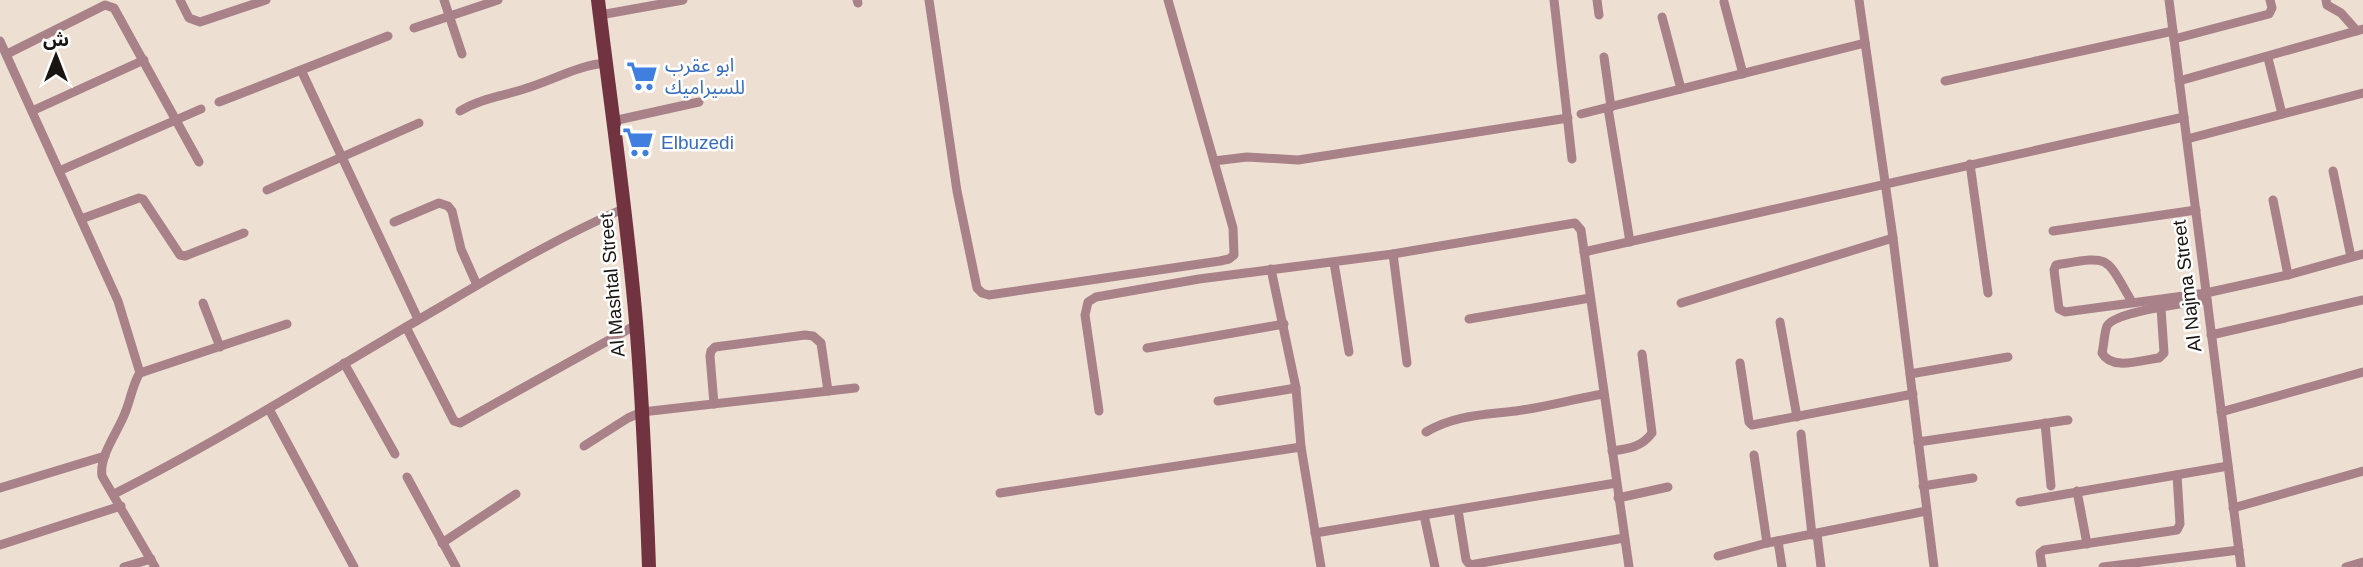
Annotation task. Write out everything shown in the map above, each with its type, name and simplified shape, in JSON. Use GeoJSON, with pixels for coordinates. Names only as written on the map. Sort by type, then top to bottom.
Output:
{"type":"FeatureCollection","features":[{"type":"Feature","properties":{"kind":"main road","name":"Al Mashtal Street"},"geometry":{"type":"LineString","coordinates":[[599,7],[625,208],[636,325],[649,567]]}},
{"type":"Feature","properties":{"kind":"street"},"geometry":{"type":"LineString","coordinates":[[180,0],[189,18],[200,22],[266,0]]}},
{"type":"Feature","properties":{"kind":"street"},"geometry":{"type":"LineString","coordinates":[[444,0],[463,54]]}},
{"type":"Feature","properties":{"kind":"street"},"geometry":{"type":"LineString","coordinates":[[414,28],[498,0]]}},
{"type":"Feature","properties":{"kind":"street"},"geometry":{"type":"LineString","coordinates":[[599,7],[683,0]]}},
{"type":"Feature","properties":{"kind":"street"},"geometry":{"type":"LineString","coordinates":[[929,0],[957,191],[974,281],[982,293],[1001,294],[1229,259],[1234,255],[1233,228],[1168,0]]}},
{"type":"Feature","properties":{"kind":"street"},"geometry":{"type":"LineString","coordinates":[[1554,0],[1572,159]]}},
{"type":"Feature","properties":{"kind":"street"},"geometry":{"type":"LineString","coordinates":[[1597,0],[1599,15]]}},
{"type":"Feature","properties":{"kind":"street"},"geometry":{"type":"LineString","coordinates":[[1859,0],[1886,184],[1934,567]]}},
{"type":"Feature","properties":{"kind":"street","name":"Al Najma Street"},"geometry":{"type":"LineString","coordinates":[[2169,0],[2241,567]]}},
{"type":"Feature","properties":{"kind":"street"},"geometry":{"type":"LineString","coordinates":[[1945,80],[2269,14],[2272,8],[2270,0]]}},
{"type":"Feature","properties":{"kind":"street"},"geometry":{"type":"LineString","coordinates":[[2326,0],[2328,5],[2360,30]]}},
{"type":"Feature","properties":{"kind":"street"},"geometry":{"type":"LineString","coordinates":[[1724,2],[1743,74]]}},
{"type":"Feature","properties":{"kind":"street"},"geometry":{"type":"LineString","coordinates":[[6,54],[105,5],[114,8],[199,162]]}},
{"type":"Feature","properties":{"kind":"street"},"geometry":{"type":"LineString","coordinates":[[1662,17],[1681,89]]}},
{"type":"Feature","properties":{"kind":"street"},"geometry":{"type":"LineString","coordinates":[[2179,81],[2269,58],[2360,30]]}},
{"type":"Feature","properties":{"kind":"street"},"geometry":{"type":"LineString","coordinates":[[219,103],[388,36]]}},
{"type":"Feature","properties":{"kind":"street"},"geometry":{"type":"LineString","coordinates":[[0,41],[118,301],[140,373],[102,466],[102,475],[153,563],[124,567]]}},
{"type":"Feature","properties":{"kind":"street"},"geometry":{"type":"LineString","coordinates":[[1581,114],[1865,43]]}},
{"type":"Feature","properties":{"kind":"street"},"geometry":{"type":"LineString","coordinates":[[1604,57],[1630,242]]}},
{"type":"Feature","properties":{"kind":"street"},"geometry":{"type":"LineString","coordinates":[[2269,58],[2282,114]]}},
{"type":"Feature","properties":{"kind":"street"},"geometry":{"type":"LineString","coordinates":[[32,111],[144,60]]}},
{"type":"Feature","properties":{"kind":"street"},"geometry":{"type":"LineString","coordinates":[[460,111],[471,103],[525,89],[591,64],[606,63]]}},
{"type":"Feature","properties":{"kind":"street"},"geometry":{"type":"LineString","coordinates":[[301,70],[418,319]]}},
{"type":"Feature","properties":{"kind":"street"},"geometry":{"type":"LineString","coordinates":[[2187,139],[2363,93]]}},
{"type":"Feature","properties":{"kind":"street"},"geometry":{"type":"LineString","coordinates":[[613,121],[699,102]]}},
{"type":"Feature","properties":{"kind":"street"},"geometry":{"type":"LineString","coordinates":[[59,171],[201,109]]}},
{"type":"Feature","properties":{"kind":"street"},"geometry":{"type":"LineString","coordinates":[[1584,253],[2184,117]]}},
{"type":"Feature","properties":{"kind":"street"},"geometry":{"type":"LineString","coordinates":[[1214,161],[1247,157],[1298,160],[1568,118]]}},
{"type":"Feature","properties":{"kind":"street"},"geometry":{"type":"LineString","coordinates":[[267,190],[419,123]]}},
{"type":"Feature","properties":{"kind":"street"},"geometry":{"type":"LineString","coordinates":[[1970,164],[1988,293]]}},
{"type":"Feature","properties":{"kind":"street"},"geometry":{"type":"LineString","coordinates":[[2333,171],[2351,257]]}},
{"type":"Feature","properties":{"kind":"street"},"geometry":{"type":"LineString","coordinates":[[81,219],[139,198],[143,199],[180,255],[185,256],[244,233]]}},
{"type":"Feature","properties":{"kind":"street"},"geometry":{"type":"LineString","coordinates":[[2273,200],[2288,275]]}},
{"type":"Feature","properties":{"kind":"street"},"geometry":{"type":"LineString","coordinates":[[394,222],[439,203],[448,206],[452,211],[461,249],[477,285]]}},
{"type":"Feature","properties":{"kind":"street"},"geometry":{"type":"LineString","coordinates":[[114,494],[198,451],[477,285],[580,229],[625,208]]}},
{"type":"Feature","properties":{"kind":"street"},"geometry":{"type":"LineString","coordinates":[[2053,231],[2196,210]]}},
{"type":"Feature","properties":{"kind":"street"},"geometry":{"type":"LineString","coordinates":[[1099,411],[1085,315],[1088,302],[1096,297],[1199,279],[1393,254],[1574,223],[1581,230],[1629,567]]}},
{"type":"Feature","properties":{"kind":"street"},"geometry":{"type":"LineString","coordinates":[[1681,303],[1893,237]]}},
{"type":"Feature","properties":{"kind":"street"},"geometry":{"type":"LineString","coordinates":[[1393,254],[1408,363]]}},
{"type":"Feature","properties":{"kind":"street"},"geometry":{"type":"LineString","coordinates":[[2161,308],[2165,344],[2164,353],[2159,358],[2113,364],[2106,360],[2102,353],[2108,326],[2115,319],[2363,254]]}},
{"type":"Feature","properties":{"kind":"street"},"geometry":{"type":"LineString","coordinates":[[2132,302],[2112,267],[2104,260],[2056,265],[2054,270],[2060,311],[2206,297]]}},
{"type":"Feature","properties":{"kind":"street"},"geometry":{"type":"LineString","coordinates":[[1334,262],[1349,352]]}},
{"type":"Feature","properties":{"kind":"street"},"geometry":{"type":"LineString","coordinates":[[1271,269],[1296,388],[1301,447],[1321,567]]}},
{"type":"Feature","properties":{"kind":"street"},"geometry":{"type":"LineString","coordinates":[[1469,318],[1590,298]]}},
{"type":"Feature","properties":{"kind":"street"},"geometry":{"type":"LineString","coordinates":[[2211,335],[2363,300]]}},
{"type":"Feature","properties":{"kind":"street"},"geometry":{"type":"LineString","coordinates":[[203,303],[220,347]]}},
{"type":"Feature","properties":{"kind":"street"},"geometry":{"type":"LineString","coordinates":[[1780,322],[1797,417]]}},
{"type":"Feature","properties":{"kind":"street"},"geometry":{"type":"LineString","coordinates":[[140,373],[287,324]]}},
{"type":"Feature","properties":{"kind":"street"},"geometry":{"type":"LineString","coordinates":[[1147,348],[1284,324]]}},
{"type":"Feature","properties":{"kind":"street"},"geometry":{"type":"LineString","coordinates":[[405,327],[454,421],[460,423],[636,325]]}},
{"type":"Feature","properties":{"kind":"street"},"geometry":{"type":"LineString","coordinates":[[714,404],[710,356],[715,347],[805,335],[813,336],[821,343],[828,391]]}},
{"type":"Feature","properties":{"kind":"street"},"geometry":{"type":"LineString","coordinates":[[1612,451],[1634,447],[1652,433],[1642,354]]}},
{"type":"Feature","properties":{"kind":"street"},"geometry":{"type":"LineString","coordinates":[[1910,374],[2008,358]]}},
{"type":"Feature","properties":{"kind":"street"},"geometry":{"type":"LineString","coordinates":[[344,363],[395,454]]}},
{"type":"Feature","properties":{"kind":"street"},"geometry":{"type":"LineString","coordinates":[[1740,363],[1749,422],[1752,425],[1913,394]]}},
{"type":"Feature","properties":{"kind":"street"},"geometry":{"type":"LineString","coordinates":[[2221,412],[2363,372]]}},
{"type":"Feature","properties":{"kind":"street"},"geometry":{"type":"LineString","coordinates":[[584,446],[642,412],[855,388]]}},
{"type":"Feature","properties":{"kind":"street"},"geometry":{"type":"LineString","coordinates":[[1218,401],[1296,388]]}},
{"type":"Feature","properties":{"kind":"street"},"geometry":{"type":"LineString","coordinates":[[1426,432],[1438,425],[1467,416],[1518,411],[1603,394]]}},
{"type":"Feature","properties":{"kind":"street"},"geometry":{"type":"LineString","coordinates":[[269,409],[354,567]]}},
{"type":"Feature","properties":{"kind":"street"},"geometry":{"type":"LineString","coordinates":[[1918,442],[2068,420]]}},
{"type":"Feature","properties":{"kind":"street"},"geometry":{"type":"LineString","coordinates":[[2045,423],[2052,486]]}},
{"type":"Feature","properties":{"kind":"street"},"geometry":{"type":"LineString","coordinates":[[1801,434],[1821,567]]}},
{"type":"Feature","properties":{"kind":"street"},"geometry":{"type":"LineString","coordinates":[[1000,493],[1301,447]]}},
{"type":"Feature","properties":{"kind":"street"},"geometry":{"type":"LineString","coordinates":[[1754,455],[1767,543]]}},
{"type":"Feature","properties":{"kind":"street"},"geometry":{"type":"LineString","coordinates":[[0,488],[105,456]]}},
{"type":"Feature","properties":{"kind":"street"},"geometry":{"type":"LineString","coordinates":[[2020,502],[2228,466]]}},
{"type":"Feature","properties":{"kind":"street"},"geometry":{"type":"LineString","coordinates":[[2233,508],[2363,471]]}},
{"type":"Feature","properties":{"kind":"street"},"geometry":{"type":"LineString","coordinates":[[2042,567],[2040,553],[2044,550],[2176,530],[2180,524],[2176,475]]}},
{"type":"Feature","properties":{"kind":"street"},"geometry":{"type":"LineString","coordinates":[[407,477],[456,567]]}},
{"type":"Feature","properties":{"kind":"street"},"geometry":{"type":"LineString","coordinates":[[1923,486],[1973,478]]}},
{"type":"Feature","properties":{"kind":"street"},"geometry":{"type":"LineString","coordinates":[[1315,533],[1616,483]]}},
{"type":"Feature","properties":{"kind":"street"},"geometry":{"type":"LineString","coordinates":[[1618,498],[1668,487]]}},
{"type":"Feature","properties":{"kind":"street"},"geometry":{"type":"LineString","coordinates":[[2077,491],[2087,544]]}},
{"type":"Feature","properties":{"kind":"street"},"geometry":{"type":"LineString","coordinates":[[442,543],[516,494]]}},
{"type":"Feature","properties":{"kind":"street"},"geometry":{"type":"LineString","coordinates":[[0,545],[121,506]]}},
{"type":"Feature","properties":{"kind":"street"},"geometry":{"type":"LineString","coordinates":[[1458,510],[1466,560],[1470,565],[1624,538]]}},
{"type":"Feature","properties":{"kind":"street"},"geometry":{"type":"LineString","coordinates":[[1718,556],[1767,543],[1926,511]]}},
{"type":"Feature","properties":{"kind":"street"},"geometry":{"type":"LineString","coordinates":[[1424,514],[1435,567]]}},
{"type":"Feature","properties":{"kind":"street"},"geometry":{"type":"LineString","coordinates":[[1778,541],[1782,567]]}},
{"type":"Feature","properties":{"kind":"street"},"geometry":{"type":"LineString","coordinates":[[2103,567],[2239,550]]}},
{"type":"Feature","properties":{"kind":"street"},"geometry":{"type":"LineString","coordinates":[[2346,567],[2363,562]]}},
{"type":"Feature","properties":{"kind":"place","name":"ابو عقرب للسيراميك"},"geometry":{"type":"Point","coordinates":[642,76]}},
{"type":"Feature","properties":{"kind":"place","name":"Elbuzedi"},"geometry":{"type":"Point","coordinates":[638,142]}}]}
